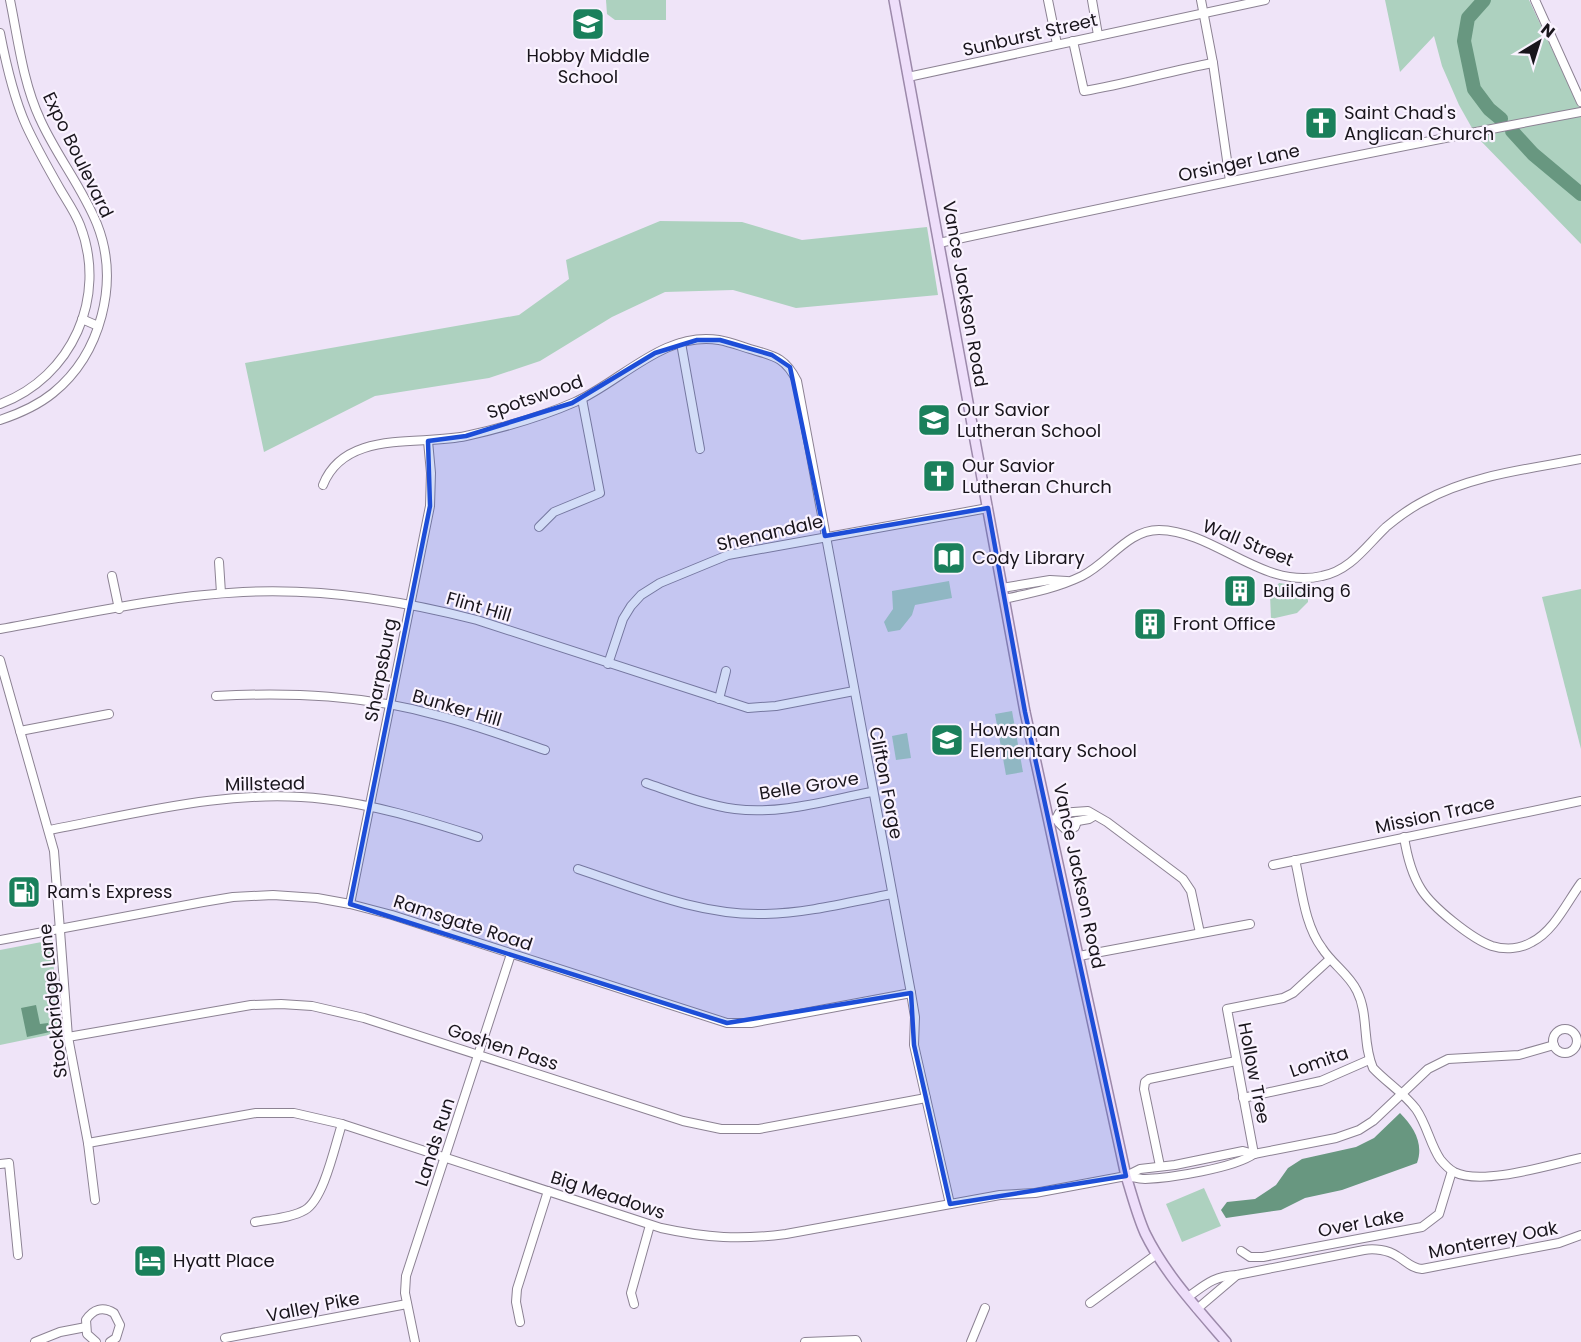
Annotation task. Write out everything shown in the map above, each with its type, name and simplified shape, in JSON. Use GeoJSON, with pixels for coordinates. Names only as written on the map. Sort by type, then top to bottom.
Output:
{"type":"FeatureCollection","features":[{"type":"Feature","properties":{"kind":"main road","name":"Vance Jackson Road"},"geometry":{"type":"LineString","coordinates":[[894,0],[1025,712],[1056,821],[1079,956],[1126,1176],[1139,1219],[1157,1254],[1188,1298],[1226,1342]]}},
{"type":"Feature","properties":{"kind":"street","name":"Expo Boulevard"},"geometry":{"type":"LineString","coordinates":[[0,420],[39,403],[63,383],[86,355],[98,326],[106,282],[102,240],[91,211],[39,118],[24,73],[10,0]]}},
{"type":"Feature","properties":{"kind":"street"},"geometry":{"type":"LineString","coordinates":[[1048,0],[1057,44]]}},
{"type":"Feature","properties":{"kind":"street"},"geometry":{"type":"LineString","coordinates":[[1092,0],[1098,34]]}},
{"type":"Feature","properties":{"kind":"street"},"geometry":{"type":"LineString","coordinates":[[1201,0],[1213,63],[1230,181]]}},
{"type":"Feature","properties":{"kind":"street","name":"Sunburst Street"},"geometry":{"type":"LineString","coordinates":[[908,77],[1098,34],[1265,0]]}},
{"type":"Feature","properties":{"kind":"street"},"geometry":{"type":"LineString","coordinates":[[1534,0],[1581,102]]}},
{"type":"Feature","properties":{"kind":"street","name":"Expo Boulevard"},"geometry":{"type":"LineString","coordinates":[[0,33],[10,76],[25,123],[41,156],[75,213],[83,234],[89,270],[87,300],[82,319],[65,354],[46,377],[23,393],[0,404]]}},
{"type":"Feature","properties":{"kind":"street"},"geometry":{"type":"LineString","coordinates":[[1073,41],[1084,91],[1122,85],[1160,73],[1213,63]]}},
{"type":"Feature","properties":{"kind":"street"},"geometry":{"type":"LineString","coordinates":[[10,76],[24,73]]}},
{"type":"Feature","properties":{"kind":"street","name":"Orsinger Lane"},"geometry":{"type":"LineString","coordinates":[[939,243],[1419,142],[1581,112]]}},
{"type":"Feature","properties":{"kind":"street"},"geometry":{"type":"LineString","coordinates":[[82,319],[98,326]]}},
{"type":"Feature","properties":{"kind":"street","name":"Spotswood"},"geometry":{"type":"LineString","coordinates":[[323,485],[332,470],[360,449],[382,443],[428,441],[466,436],[506,425],[582,399],[614,381],[655,353],[681,343],[720,340],[772,355],[782,360],[790,368]]}},
{"type":"Feature","properties":{"kind":"street"},"geometry":{"type":"LineString","coordinates":[[681,343],[700,449]]}},
{"type":"Feature","properties":{"kind":"street","name":"Clifton Forge"},"geometry":{"type":"LineString","coordinates":[[790,368],[796,381],[911,993],[915,1017],[914,1045],[950,1204]]}},
{"type":"Feature","properties":{"kind":"street"},"geometry":{"type":"LineString","coordinates":[[539,527],[555,512],[600,493],[582,399]]}},
{"type":"Feature","properties":{"kind":"street","name":"Sharpsburg"},"geometry":{"type":"LineString","coordinates":[[350,904],[431,497],[428,441]]}},
{"type":"Feature","properties":{"kind":"street","name":"Wall Street"},"geometry":{"type":"LineString","coordinates":[[1002,588],[1050,580],[1067,580],[1081,576],[1132,538],[1156,530],[1171,531],[1191,537],[1279,575],[1304,579],[1321,577],[1352,562],[1387,527],[1405,513],[1443,491],[1476,480],[1581,459]]}},
{"type":"Feature","properties":{"kind":"street","name":"Shenandale"},"geometry":{"type":"LineString","coordinates":[[608,663],[627,612],[641,595],[653,586],[728,555],[988,508]]}},
{"type":"Feature","properties":{"kind":"street"},"geometry":{"type":"LineString","coordinates":[[219,562],[221,593]]}},
{"type":"Feature","properties":{"kind":"street"},"geometry":{"type":"LineString","coordinates":[[112,576],[119,609]]}},
{"type":"Feature","properties":{"kind":"street","name":"Wall Street"},"geometry":{"type":"LineString","coordinates":[[1005,599],[1059,587],[1067,580]]}},
{"type":"Feature","properties":{"kind":"street","name":"Flint Hill"},"geometry":{"type":"LineString","coordinates":[[0,629],[154,601],[221,593],[316,592],[379,599],[477,620],[748,708],[762,708],[854,691]]}},
{"type":"Feature","properties":{"kind":"street","name":"Stockbridge Lane"},"geometry":{"type":"LineString","coordinates":[[0,660],[54,851],[68,1037],[88,1143],[95,1200]]}},
{"type":"Feature","properties":{"kind":"street"},"geometry":{"type":"LineString","coordinates":[[719,699],[726,671]]}},
{"type":"Feature","properties":{"kind":"street","name":"Bunker Hill"},"geometry":{"type":"LineString","coordinates":[[216,696],[262,693],[325,695],[390,704],[440,716],[544,750]]}},
{"type":"Feature","properties":{"kind":"street"},"geometry":{"type":"LineString","coordinates":[[20,731],[109,714]]}},
{"type":"Feature","properties":{"kind":"street","name":"Belle Grove"},"geometry":{"type":"LineString","coordinates":[[646,783],[717,806],[754,810],[791,807],[872,792]]}},
{"type":"Feature","properties":{"kind":"street","name":"Millstead"},"geometry":{"type":"LineString","coordinates":[[49,830],[196,803],[240,798],[322,798],[407,814],[478,837]]}},
{"type":"Feature","properties":{"kind":"street","name":"Mission Trace"},"geometry":{"type":"LineString","coordinates":[[1273,865],[1581,801]]}},
{"type":"Feature","properties":{"kind":"street"},"geometry":{"type":"LineString","coordinates":[[1094,816],[1077,821],[1075,827],[1065,830],[1056,821],[1059,813],[1088,811],[1107,822],[1183,879],[1191,891],[1200,933]]}},
{"type":"Feature","properties":{"kind":"street"},"geometry":{"type":"LineString","coordinates":[[1404,837],[1413,874],[1426,897],[1447,917],[1483,943],[1494,946],[1505,948],[1522,946],[1542,936],[1581,883]]}},
{"type":"Feature","properties":{"kind":"street"},"geometry":{"type":"LineString","coordinates":[[1295,860],[1312,931],[1321,948],[1346,974],[1357,991],[1366,1022],[1369,1060],[1372,1068],[1402,1094],[1420,1115],[1439,1158],[1452,1172],[1469,1177],[1503,1175],[1581,1158]]}},
{"type":"Feature","properties":{"kind":"street"},"geometry":{"type":"LineString","coordinates":[[578,869],[676,901],[734,913],[792,913],[892,894]]}},
{"type":"Feature","properties":{"kind":"street","name":"Ramsgate Road"},"geometry":{"type":"LineString","coordinates":[[0,940],[233,897],[273,895],[317,898],[392,915],[727,1023],[751,1023],[911,993]]}},
{"type":"Feature","properties":{"kind":"street"},"geometry":{"type":"LineString","coordinates":[[1079,956],[1250,924]]}},
{"type":"Feature","properties":{"kind":"street","name":"Lands Run"},"geometry":{"type":"LineString","coordinates":[[415,1342],[407,1304],[406,1276],[511,954]]}},
{"type":"Feature","properties":{"kind":"street","name":"Hollow Tree"},"geometry":{"type":"LineString","coordinates":[[1254,1154],[1227,1009],[1283,998],[1293,993],[1330,958]]}},
{"type":"Feature","properties":{"kind":"street","name":"Goshen Pass"},"geometry":{"type":"LineString","coordinates":[[68,1037],[220,1008],[281,1004],[312,1006],[342,1011],[683,1121],[721,1129],[766,1128],[926,1098]]}},
{"type":"Feature","properties":{"kind":"street","name":"Big Meadows"},"geometry":{"type":"LineString","coordinates":[[1126,1176],[1143,1179],[1176,1175],[1245,1160],[1254,1154],[1352,1134],[1373,1121],[1428,1069],[1448,1059],[1519,1055],[1554,1045]]}},
{"type":"Feature","properties":{"kind":"street","name":"Lomita"},"geometry":{"type":"LineString","coordinates":[[1243,1098],[1321,1081],[1369,1060]]}},
{"type":"Feature","properties":{"kind":"street"},"geometry":{"type":"LineString","coordinates":[[1160,1166],[1144,1089],[1145,1082],[1149,1079],[1236,1061]]}},
{"type":"Feature","properties":{"kind":"street","name":"Big Meadows"},"geometry":{"type":"LineString","coordinates":[[88,1143],[256,1113],[294,1113],[342,1124],[651,1225],[693,1235],[726,1239],[756,1238],[1000,1195],[1035,1193],[1126,1176],[1140,1168],[1174,1165],[1243,1151],[1254,1154]]}},
{"type":"Feature","properties":{"kind":"street"},"geometry":{"type":"LineString","coordinates":[[255,1222],[292,1215],[306,1210],[314,1202],[320,1191],[342,1124]]}},
{"type":"Feature","properties":{"kind":"street"},"geometry":{"type":"LineString","coordinates":[[0,1164],[9,1163],[18,1255]]}},
{"type":"Feature","properties":{"kind":"street","name":"Over Lake"},"geometry":{"type":"LineString","coordinates":[[1241,1251],[1250,1257],[1263,1257],[1422,1227],[1439,1214],[1452,1172]]}},
{"type":"Feature","properties":{"kind":"street"},"geometry":{"type":"LineString","coordinates":[[520,1322],[516,1302],[517,1289],[548,1191]]}},
{"type":"Feature","properties":{"kind":"street"},"geometry":{"type":"LineString","coordinates":[[634,1304],[631,1293],[651,1225]]}},
{"type":"Feature","properties":{"kind":"street","name":"Monterrey Oak"},"geometry":{"type":"LineString","coordinates":[[1188,1298],[1213,1279],[1370,1249],[1396,1254],[1414,1268],[1422,1269],[1559,1243],[1581,1234]]}},
{"type":"Feature","properties":{"kind":"street"},"geometry":{"type":"LineString","coordinates":[[1090,1303],[1157,1254]]}},
{"type":"Feature","properties":{"kind":"street"},"geometry":{"type":"LineString","coordinates":[[1197,1309],[1237,1275]]}},
{"type":"Feature","properties":{"kind":"street"},"geometry":{"type":"LineString","coordinates":[[1213,1279],[1222,1289]]}},
{"type":"Feature","properties":{"kind":"street","name":"Valley Pike"},"geometry":{"type":"LineString","coordinates":[[225,1338],[407,1304]]}},
{"type":"Feature","properties":{"kind":"street"},"geometry":{"type":"LineString","coordinates":[[971,1342],[985,1308]]}},
{"type":"Feature","properties":{"kind":"street"},"geometry":{"type":"LineString","coordinates":[[96,1342],[87,1334],[86,1327],[90,1314],[95,1310],[109,1309],[119,1318],[120,1332],[110,1342]]}},
{"type":"Feature","properties":{"kind":"street"},"geometry":{"type":"LineString","coordinates":[[35,1342],[60,1332],[86,1327]]}},
{"type":"Feature","properties":{"kind":"street"},"geometry":{"type":"LineString","coordinates":[[805,1342],[856,1341]]}},
{"type":"Feature","properties":{"kind":"highlighted area"},"geometry":{"type":"Polygon","coordinates":[[[697,340],[720,340],[772,355],[790,367],[825,536],[988,508],[1025,712],[1126,1176],[950,1204],[914,1045],[911,993],[727,1023],[350,904],[430,506],[428,441],[466,436],[572,403],[655,353],[697,340]]]}},
{"type":"Feature","properties":{"kind":"shaded area"},"geometry":{"type":"Polygon","coordinates":[[[606,0],[666,0],[666,20],[615,20],[607,14],[606,0]]]}},
{"type":"Feature","properties":{"kind":"shaded area"},"geometry":{"type":"Polygon","coordinates":[[[1385,0],[1529,0],[1581,111],[1581,244],[1477,137],[1459,105],[1442,66],[1434,36],[1400,72],[1385,0]]]}},
{"type":"Feature","properties":{"kind":"shaded area"},"geometry":{"type":"Polygon","coordinates":[[[660,221],[742,222],[802,240],[927,227],[938,295],[796,308],[733,290],[665,292],[612,317],[540,361],[489,378],[375,396],[264,452],[245,363],[519,315],[569,279],[566,260],[660,221]]]}},
{"type":"Feature","properties":{"kind":"shaded area"},"geometry":{"type":"Polygon","coordinates":[[[949,581],[952,598],[915,605],[912,615],[900,630],[888,632],[884,622],[893,609],[892,591],[949,581]]]}},
{"type":"Feature","properties":{"kind":"shaded area"},"geometry":{"type":"Polygon","coordinates":[[[1279,583],[1293,585],[1308,598],[1308,602],[1297,613],[1271,619],[1270,595],[1279,583]]]}},
{"type":"Feature","properties":{"kind":"shaded area"},"geometry":{"type":"Polygon","coordinates":[[[1581,589],[1581,749],[1542,597],[1581,589]]]}},
{"type":"Feature","properties":{"kind":"shaded area"},"geometry":{"type":"Polygon","coordinates":[[[1012,711],[1023,772],[1006,775],[995,714],[1012,711]]]}},
{"type":"Feature","properties":{"kind":"shaded area"},"geometry":{"type":"Polygon","coordinates":[[[907,733],[911,758],[896,760],[892,736],[907,733]]]}},
{"type":"Feature","properties":{"kind":"shaded area"},"geometry":{"type":"Polygon","coordinates":[[[52,940],[58,1033],[0,1045],[0,950],[52,940]]]}},
{"type":"Feature","properties":{"kind":"shaded area"},"geometry":{"type":"Polygon","coordinates":[[[36,1005],[40,1024],[48,1023],[50,1032],[27,1037],[21,1008],[36,1005]]]}},
{"type":"Feature","properties":{"kind":"shaded area"},"geometry":{"type":"Polygon","coordinates":[[[1400,1113],[1410,1124],[1416,1136],[1419,1149],[1417,1163],[1342,1190],[1305,1198],[1281,1210],[1226,1218],[1221,1210],[1227,1202],[1255,1199],[1276,1185],[1288,1168],[1302,1159],[1356,1147],[1374,1138],[1400,1113]]]}},
{"type":"Feature","properties":{"kind":"shaded area"},"geometry":{"type":"Polygon","coordinates":[[[1204,1188],[1221,1226],[1182,1242],[1166,1204],[1204,1188]]]}},
{"type":"Feature","properties":{"kind":"waterway"},"geometry":{"type":"LineString","coordinates":[[1484,0],[1468,18],[1464,41],[1474,89],[1489,109],[1501,119]]}},
{"type":"Feature","properties":{"kind":"waterway"},"geometry":{"type":"LineString","coordinates":[[1512,131],[1533,154],[1581,194]]}},
{"type":"Feature","properties":{"kind":"place","name":"Hobby Middle School"},"geometry":{"type":"Point","coordinates":[588,24]}},
{"type":"Feature","properties":{"kind":"place","name":"Saint Chad's Anglican Church"},"geometry":{"type":"Point","coordinates":[1321,123]}},
{"type":"Feature","properties":{"kind":"place","name":"Our Savior Lutheran School"},"geometry":{"type":"Point","coordinates":[934,420]}},
{"type":"Feature","properties":{"kind":"place","name":"Our Savior Lutheran Church"},"geometry":{"type":"Point","coordinates":[939,476]}},
{"type":"Feature","properties":{"kind":"place","name":"Cody Library"},"geometry":{"type":"Point","coordinates":[949,558]}},
{"type":"Feature","properties":{"kind":"place","name":"Building 6"},"geometry":{"type":"Point","coordinates":[1240,591]}},
{"type":"Feature","properties":{"kind":"place","name":"Front Office"},"geometry":{"type":"Point","coordinates":[1150,624]}},
{"type":"Feature","properties":{"kind":"place","name":"Howsman Elementary School"},"geometry":{"type":"Point","coordinates":[947,740]}},
{"type":"Feature","properties":{"kind":"place","name":"Ram's Express"},"geometry":{"type":"Point","coordinates":[24,892]}},
{"type":"Feature","properties":{"kind":"place","name":"Hyatt Place"},"geometry":{"type":"Point","coordinates":[150,1261]}}]}
